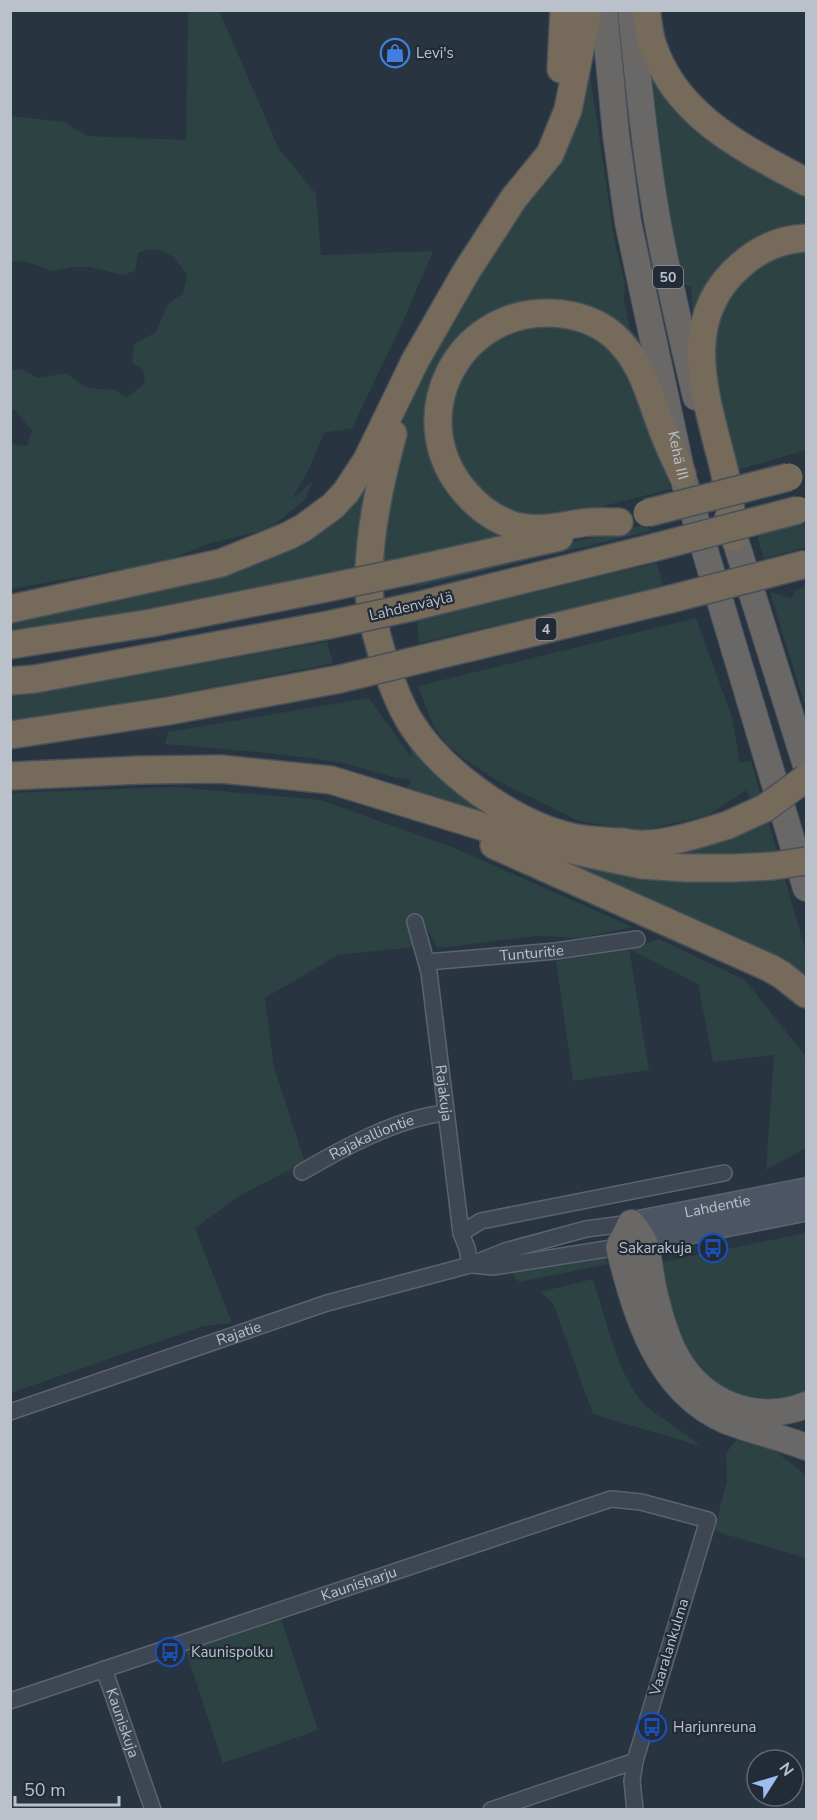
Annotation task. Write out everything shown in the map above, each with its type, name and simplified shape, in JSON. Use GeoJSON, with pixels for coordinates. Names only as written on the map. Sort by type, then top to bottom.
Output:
{"type":"FeatureCollection","features":[{"type":"Feature","properties":{"kind":"highway"},"geometry":{"type":"LineString","coordinates":[[514,198],[539,147],[554,106],[563,62],[564,10]]}},
{"type":"Feature","properties":{"kind":"highway"},"geometry":{"type":"LineString","coordinates":[[10,609],[221,563],[270,545],[303,528],[333,506],[356,478],[367,460],[415,361],[466,272],[514,198],[550,154],[568,110],[588,10]]}},
{"type":"Feature","properties":{"kind":"highway","name":"Kehä III"},"geometry":{"type":"LineString","coordinates":[[604,10],[616,135],[628,222],[682,474],[807,888]]}},
{"type":"Feature","properties":{"kind":"highway","name":"Kehä III"},"geometry":{"type":"LineString","coordinates":[[631,10],[650,171],[668,276],[715,479],[807,765]]}},
{"type":"Feature","properties":{"kind":"highway"},"geometry":{"type":"LineString","coordinates":[[646,10],[652,42],[668,77],[691,108],[715,130],[748,151],[807,182]]}},
{"type":"Feature","properties":{"kind":"highway"},"geometry":{"type":"LineString","coordinates":[[734,537],[725,476],[704,396],[700,362],[708,313],[726,281],[750,257],[772,245],[792,238],[807,238]]}},
{"type":"Feature","properties":{"kind":"highway"},"geometry":{"type":"LineString","coordinates":[[619,522],[584,523],[556,529],[516,526],[493,516],[474,502],[460,486],[442,450],[439,410],[448,374],[458,357],[473,340],[505,320],[525,314],[577,316],[595,324],[612,335],[627,350],[639,368],[653,398],[664,435],[682,474]]}},
{"type":"Feature","properties":{"kind":"highway"},"geometry":{"type":"LineString","coordinates":[[415,361],[381,477],[372,533],[371,608],[395,692],[410,721],[436,755],[459,777],[498,805],[537,825],[574,838],[647,844],[683,839],[728,825],[765,807],[807,778]]}},
{"type":"Feature","properties":{"kind":"highway"},"geometry":{"type":"LineString","coordinates":[[10,645],[152,623],[483,556],[798,474]]}},
{"type":"Feature","properties":{"kind":"highway","name":"Lahdenväylä"},"geometry":{"type":"LineString","coordinates":[[10,681],[35,679],[328,625],[412,607],[656,547],[802,508]]}},
{"type":"Feature","properties":{"kind":"highway","name":"4"},"geometry":{"type":"LineString","coordinates":[[10,735],[168,711],[340,679],[807,564]]}},
{"type":"Feature","properties":{"kind":"highway"},"geometry":{"type":"LineString","coordinates":[[10,776],[221,769],[331,780],[530,841],[642,865],[733,868],[807,861]]}},
{"type":"Feature","properties":{"kind":"highway"},"geometry":{"type":"LineString","coordinates":[[387,796],[770,968],[807,994]]}},
{"type":"Feature","properties":{"kind":"highway"},"geometry":{"type":"LineString","coordinates":[[807,1405],[792,1411],[768,1414],[744,1410],[718,1400],[700,1388],[678,1362],[665,1333],[637,1232],[619,1247],[650,1344],[667,1372],[689,1398],[726,1420],[807,1447]]}},
{"type":"Feature","properties":{"kind":"main road","name":"Lahdentie"},"geometry":{"type":"LineString","coordinates":[[637,1232],[807,1190]]}},
{"type":"Feature","properties":{"kind":"main road","name":"Lahdentie"},"geometry":{"type":"LineString","coordinates":[[637,1232],[807,1210]]}},
{"type":"Feature","properties":{"kind":"street","name":"Rajakuja"},"geometry":{"type":"LineString","coordinates":[[415,922],[427,962],[461,1233],[470,1265]]}},
{"type":"Feature","properties":{"kind":"street","name":"Tunturitie"},"geometry":{"type":"LineString","coordinates":[[427,962],[555,951],[637,939]]}},
{"type":"Feature","properties":{"kind":"street","name":"Rajakalliontie"},"geometry":{"type":"LineString","coordinates":[[302,1172],[334,1154],[418,1117],[445,1113]]}},
{"type":"Feature","properties":{"kind":"street"},"geometry":{"type":"LineString","coordinates":[[461,1233],[481,1221],[724,1173]]}},
{"type":"Feature","properties":{"kind":"street","name":"Rajatie"},"geometry":{"type":"LineString","coordinates":[[10,1412],[327,1303],[470,1265],[505,1251],[586,1229],[637,1232]]}},
{"type":"Feature","properties":{"kind":"street","name":"Rajatie"},"geometry":{"type":"LineString","coordinates":[[470,1265],[493,1267],[619,1247]]}},
{"type":"Feature","properties":{"kind":"street","name":"Kaunisharju"},"geometry":{"type":"LineString","coordinates":[[10,1701],[612,1499],[641,1502],[708,1520]]}},
{"type":"Feature","properties":{"kind":"street","name":"Vaaralankulma"},"geometry":{"type":"LineString","coordinates":[[635,1809],[632,1781],[635,1761],[708,1520]]}},
{"type":"Feature","properties":{"kind":"street","name":"Kauniskuja"},"geometry":{"type":"LineString","coordinates":[[104,1669],[153,1809]]}},
{"type":"Feature","properties":{"kind":"street"},"geometry":{"type":"LineString","coordinates":[[491,1809],[635,1761]]}},
{"type":"Feature","properties":{"kind":"green space"},"geometry":{"type":"Polygon","coordinates":[[[188,11],[218,11],[220,13],[279,149],[316,194],[321,255],[433,251],[402,324],[352,428],[324,433],[309,469],[292,499],[313,481],[305,500],[275,524],[257,532],[211,543],[166,561],[11,589],[11,444],[27,446],[32,431],[14,409],[11,410],[11,370],[21,369],[38,378],[67,373],[83,385],[94,389],[114,389],[126,398],[145,383],[143,370],[132,362],[134,344],[156,332],[168,304],[183,293],[187,276],[173,257],[154,250],[138,253],[135,271],[123,275],[90,267],[72,267],[52,271],[28,262],[11,261],[11,116],[65,122],[87,136],[186,140],[188,11]]]}},
{"type":"Feature","properties":{"kind":"green space"},"geometry":{"type":"Polygon","coordinates":[[[589,68],[615,243],[625,283],[624,300],[630,329],[638,338],[642,356],[597,316],[470,330],[434,459],[441,479],[452,495],[509,537],[379,566],[397,444],[420,375],[589,68]]]}},
{"type":"Feature","properties":{"kind":"green space"},"geometry":{"type":"Polygon","coordinates":[[[649,72],[779,182],[806,196],[806,228],[787,230],[694,332],[691,287],[682,283],[668,210],[649,72]]]}},
{"type":"Feature","properties":{"kind":"green space"},"geometry":{"type":"Polygon","coordinates":[[[806,250],[806,450],[738,470],[730,453],[718,411],[713,366],[717,323],[727,298],[750,272],[775,255],[806,250]]]}},
{"type":"Feature","properties":{"kind":"green space"},"geometry":{"type":"Polygon","coordinates":[[[573,323],[616,351],[657,437],[671,489],[572,514],[521,516],[480,495],[450,448],[451,390],[494,335],[506,328],[573,323]]]}},
{"type":"Feature","properties":{"kind":"green space"},"geometry":{"type":"Polygon","coordinates":[[[366,483],[356,571],[178,606],[11,632],[11,617],[228,567],[366,483]]]}},
{"type":"Feature","properties":{"kind":"green space"},"geometry":{"type":"Polygon","coordinates":[[[806,521],[806,547],[764,559],[757,536],[806,521]]]}},
{"type":"Feature","properties":{"kind":"green space"},"geometry":{"type":"Polygon","coordinates":[[[647,524],[650,531],[416,587],[416,580],[647,524]]]}},
{"type":"Feature","properties":{"kind":"green space"},"geometry":{"type":"Polygon","coordinates":[[[657,563],[663,586],[419,643],[417,620],[657,563]]]}},
{"type":"Feature","properties":{"kind":"green space"},"geometry":{"type":"Polygon","coordinates":[[[806,586],[806,709],[770,592],[791,598],[796,590],[806,586]]]}},
{"type":"Feature","properties":{"kind":"green space"},"geometry":{"type":"Polygon","coordinates":[[[696,618],[732,717],[740,763],[751,761],[806,952],[806,983],[776,962],[539,856],[540,854],[626,870],[712,876],[771,876],[767,859],[668,859],[595,850],[550,839],[405,792],[411,780],[314,759],[165,744],[168,732],[369,698],[411,757],[410,746],[401,723],[420,748],[453,783],[496,816],[561,839],[621,850],[661,851],[702,845],[758,825],[747,790],[708,815],[641,831],[579,821],[500,782],[448,746],[433,725],[418,686],[696,618]]]}},
{"type":"Feature","properties":{"kind":"green space"},"geometry":{"type":"Polygon","coordinates":[[[327,642],[333,663],[172,694],[11,720],[11,695],[327,642]]]}},
{"type":"Feature","properties":{"kind":"green space"},"geometry":{"type":"Polygon","coordinates":[[[176,787],[321,800],[452,847],[633,927],[580,938],[538,936],[438,948],[424,925],[410,932],[415,947],[338,955],[265,998],[274,1068],[305,1162],[241,1195],[195,1228],[232,1323],[203,1326],[11,1393],[10,793],[176,787]]]}},
{"type":"Feature","properties":{"kind":"green space"},"geometry":{"type":"Polygon","coordinates":[[[659,939],[745,980],[804,1054],[806,1148],[766,1170],[774,1055],[713,1062],[698,984],[629,949],[649,1070],[573,1081],[556,961],[628,949],[659,939]]]}},
{"type":"Feature","properties":{"kind":"green space"},"geometry":{"type":"Polygon","coordinates":[[[806,1233],[806,1396],[766,1404],[723,1391],[686,1357],[657,1263],[806,1233]]]}},
{"type":"Feature","properties":{"kind":"green space"},"geometry":{"type":"Polygon","coordinates":[[[593,1255],[605,1258],[608,1264],[520,1282],[512,1274],[512,1269],[593,1255]]]}},
{"type":"Feature","properties":{"kind":"green space"},"geometry":{"type":"Polygon","coordinates":[[[593,1279],[613,1345],[635,1392],[651,1410],[700,1446],[593,1414],[553,1303],[540,1292],[593,1279]]]}},
{"type":"Feature","properties":{"kind":"green space"},"geometry":{"type":"Polygon","coordinates":[[[739,1437],[774,1450],[806,1475],[806,1558],[714,1531],[727,1481],[726,1453],[739,1437]]]}},
{"type":"Feature","properties":{"kind":"green space"},"geometry":{"type":"Polygon","coordinates":[[[281,1619],[318,1730],[223,1763],[186,1651],[281,1619]]]}},
{"type":"Feature","properties":{"kind":"place","name":"Levi's"},"geometry":{"type":"Point","coordinates":[395,53]}},
{"type":"Feature","properties":{"kind":"place","name":"Sakarakuja"},"geometry":{"type":"Point","coordinates":[713,1248]}},
{"type":"Feature","properties":{"kind":"place","name":"Kaunispolku"},"geometry":{"type":"Point","coordinates":[170,1652]}},
{"type":"Feature","properties":{"kind":"place","name":"Harjunreuna"},"geometry":{"type":"Point","coordinates":[652,1727]}}]}
